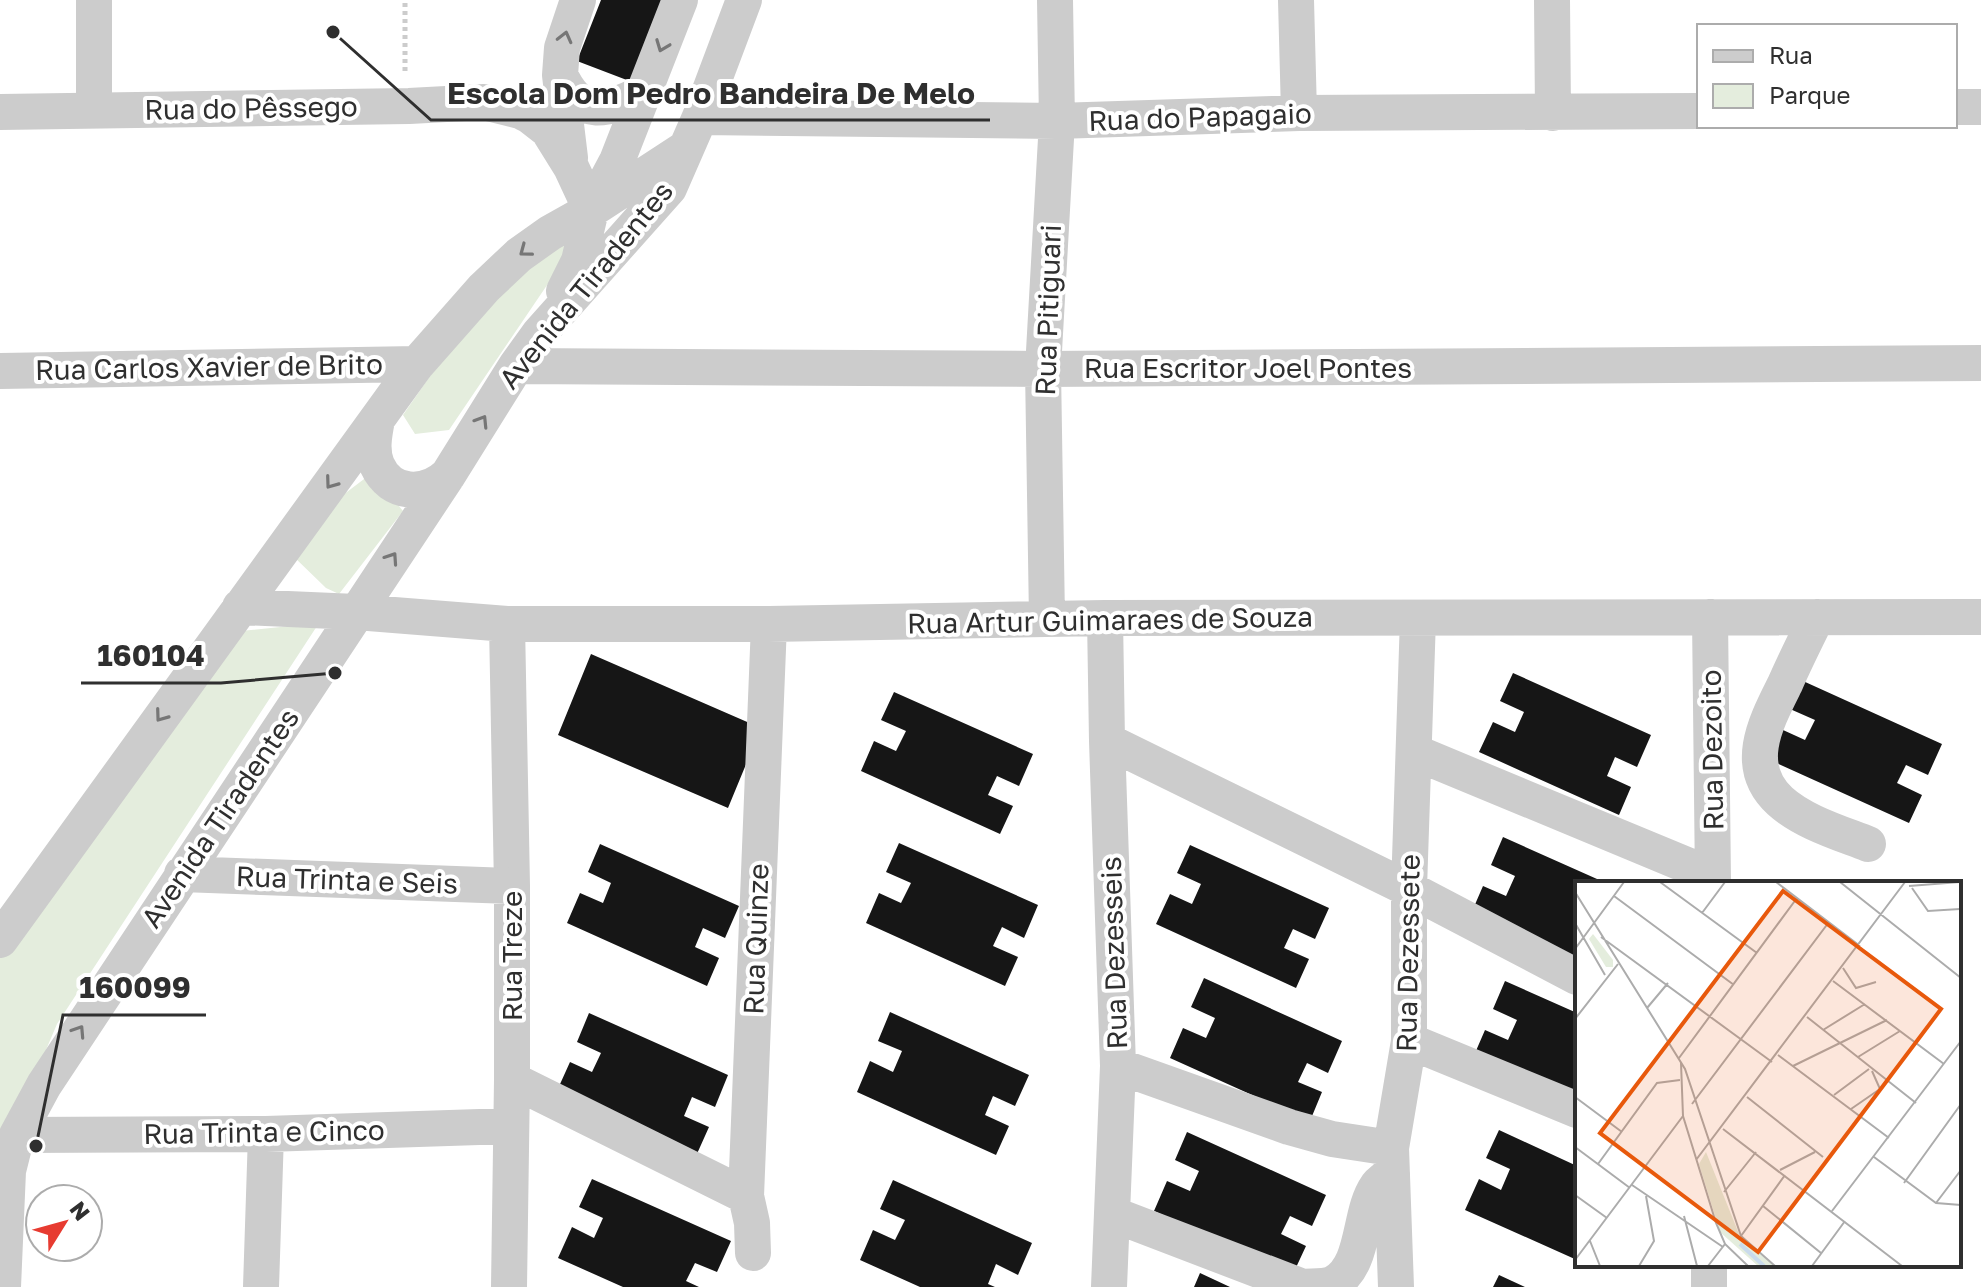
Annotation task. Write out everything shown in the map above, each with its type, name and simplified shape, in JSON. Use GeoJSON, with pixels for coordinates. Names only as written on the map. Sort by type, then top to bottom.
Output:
{"type":"FeatureCollection","features":[{"type":"Feature","properties":{"kind":"street"},"geometry":{"type":"LineString","coordinates":[[94,0],[94,110]]}},
{"type":"Feature","properties":{"kind":"street"},"geometry":{"type":"LineString","coordinates":[[571,167],[560,75],[562,48],[578,0]]}},
{"type":"Feature","properties":{"kind":"street"},"geometry":{"type":"LineString","coordinates":[[539,334],[579,261],[591,210],[617,161],[680,0]]}},
{"type":"Feature","properties":{"kind":"street","name":"Avenida Tiradentes"},"geometry":{"type":"LineString","coordinates":[[3,1287],[8,1171],[17,1135],[44,1085],[448,475],[516,366],[539,334],[669,188],[744,0]]}},
{"type":"Feature","properties":{"kind":"street","name":"Rua Pitiguari"},"geometry":{"type":"LineString","coordinates":[[1047,619],[1043,369],[1057,121],[1055,0]]}},
{"type":"Feature","properties":{"kind":"street"},"geometry":{"type":"LineString","coordinates":[[1296,0],[1299,113]]}},
{"type":"Feature","properties":{"kind":"street"},"geometry":{"type":"LineString","coordinates":[[1552,0],[1553,113]]}},
{"type":"Feature","properties":{"kind":"street"},"geometry":{"type":"LineString","coordinates":[[560,75],[567,91],[576,101],[595,108],[645,92]]}},
{"type":"Feature","properties":{"kind":"street","name":"Rua do Pêssego"},"geometry":{"type":"LineString","coordinates":[[0,112],[409,106],[484,102],[520,111],[548,130],[571,167],[591,210]]}},
{"type":"Feature","properties":{"kind":"street"},"geometry":{"type":"LineString","coordinates":[[1957,107],[1981,107]]}},
{"type":"Feature","properties":{"kind":"street","name":"Rua do Papagaio"},"geometry":{"type":"LineString","coordinates":[[693,133],[1299,113],[1697,111]]}},
{"type":"Feature","properties":{"kind":"street","name":"Avenida Tiradentes"},"geometry":{"type":"LineString","coordinates":[[0,940],[417,364],[484,288],[519,255],[643,174],[693,133]]}},
{"type":"Feature","properties":{"kind":"street","name":"Rua Escritor Joel Pontes"},"geometry":{"type":"LineString","coordinates":[[516,366],[1043,369],[1981,363]]}},
{"type":"Feature","properties":{"kind":"street","name":"Rua Carlos Xavier de Brito"},"geometry":{"type":"LineString","coordinates":[[0,371],[417,364]]}},
{"type":"Feature","properties":{"kind":"street"},"geometry":{"type":"LineString","coordinates":[[377,420],[373,451],[376,464],[394,484],[416,490],[438,484],[448,475]]}},
{"type":"Feature","properties":{"kind":"street","name":"Rua Artur Guimaraes de Souza"},"geometry":{"type":"LineString","coordinates":[[240,607],[507,624],[769,624],[1105,618],[1981,617]]}},
{"type":"Feature","properties":{"kind":"street","name":"Rua Dezoito"},"geometry":{"type":"LineString","coordinates":[[1710,617],[1713,879]]}},
{"type":"Feature","properties":{"kind":"street"},"geometry":{"type":"LineString","coordinates":[[1817,617],[1761,736],[1759,761],[1764,780],[1780,801],[1813,822],[1868,844]]}},
{"type":"Feature","properties":{"kind":"street","name":"Rua Dezesseis"},"geometry":{"type":"LineString","coordinates":[[1105,618],[1118,1066],[1109,1287]]}},
{"type":"Feature","properties":{"kind":"street","name":"Rua Dezessete"},"geometry":{"type":"LineString","coordinates":[[1396,1287],[1391,1161],[1409,1041],[1409,889],[1418,618]]}},
{"type":"Feature","properties":{"kind":"street","name":"Rua Treze"},"geometry":{"type":"LineString","coordinates":[[507,624],[512,886],[509,1287]]}},
{"type":"Feature","properties":{"kind":"street","name":"Rua Quinze"},"geometry":{"type":"LineString","coordinates":[[753,1253],[752,1223],[746,1196],[769,624]]}},
{"type":"Feature","properties":{"kind":"street"},"geometry":{"type":"LineString","coordinates":[[1107,741],[1409,889],[1575,976]]}},
{"type":"Feature","properties":{"kind":"street"},"geometry":{"type":"LineString","coordinates":[[1414,752],[1713,879]]}},
{"type":"Feature","properties":{"kind":"street","name":"Rua Trinta e Seis"},"geometry":{"type":"LineString","coordinates":[[182,874],[512,886]]}},
{"type":"Feature","properties":{"kind":"street"},"geometry":{"type":"LineString","coordinates":[[1409,1041],[1575,1109]]}},
{"type":"Feature","properties":{"kind":"street"},"geometry":{"type":"LineString","coordinates":[[1112,1214],[1303,1287],[1331,1285],[1344,1275],[1353,1262],[1371,1200],[1391,1161],[1118,1066]]}},
{"type":"Feature","properties":{"kind":"street"},"geometry":{"type":"LineString","coordinates":[[512,1080],[746,1196]]}},
{"type":"Feature","properties":{"kind":"street","name":"Rua Trinta e Cinco"},"geometry":{"type":"LineString","coordinates":[[17,1135],[266,1134],[511,1126]]}},
{"type":"Feature","properties":{"kind":"street"},"geometry":{"type":"LineString","coordinates":[[261,1287],[266,1134]]}},
{"type":"Feature","properties":{"kind":"path"},"geometry":{"type":"LineString","coordinates":[[405,0],[405,79],[409,106]]}},
{"type":"Feature","properties":{"kind":"green space"},"geometry":{"type":"Polygon","coordinates":[[[585,229],[449,430],[415,434],[403,415],[503,271],[585,229]]]}},
{"type":"Feature","properties":{"kind":"green space"},"geometry":{"type":"Polygon","coordinates":[[[372,473],[403,511],[339,594],[326,588],[292,555],[339,498],[372,473]]]}},
{"type":"Feature","properties":{"kind":"green space"},"geometry":{"type":"Polygon","coordinates":[[[319,623],[57,1024],[3,1151],[0,1287],[0,957],[231,632],[319,623]]]}},
{"type":"Feature","properties":{"kind":"building"},"geometry":{"type":"Polygon","coordinates":[[[601,0],[663,0],[632,82],[577,61],[601,0]]]}},
{"type":"Feature","properties":{"kind":"building"},"geometry":{"type":"Polygon","coordinates":[[[591,654],[761,728],[728,808],[558,735],[591,654]]]}},
{"type":"Feature","properties":{"kind":"building"},"geometry":{"type":"Polygon","coordinates":[[[1513,673],[1651,735],[1637,767],[1615,757],[1607,776],[1631,787],[1619,815],[1479,752],[1493,722],[1515,732],[1524,712],[1500,701],[1513,673]]]}},
{"type":"Feature","properties":{"kind":"building"},"geometry":{"type":"Polygon","coordinates":[[[1803,681],[1942,744],[1928,775],[1906,765],[1897,783],[1922,795],[1909,823],[1770,760],[1783,730],[1805,740],[1815,720],[1790,709],[1803,681]]]}},
{"type":"Feature","properties":{"kind":"building"},"geometry":{"type":"Polygon","coordinates":[[[894,692],[1033,754],[1019,786],[997,776],[988,795],[1013,806],[1000,834],[861,771],[874,741],[896,751],[906,731],[881,720],[894,692]]]}},
{"type":"Feature","properties":{"kind":"building"},"geometry":{"type":"Polygon","coordinates":[[[1503,837],[1602,881],[1575,881],[1575,963],[1470,916],[1483,886],[1506,896],[1515,876],[1491,865],[1503,837]]]}},
{"type":"Feature","properties":{"kind":"building"},"geometry":{"type":"Polygon","coordinates":[[[899,843],[1038,905],[1024,938],[1002,927],[993,946],[1018,957],[1005,986],[866,923],[879,893],[901,903],[911,883],[886,872],[899,843]]]}},
{"type":"Feature","properties":{"kind":"building"},"geometry":{"type":"Polygon","coordinates":[[[600,844],[739,906],[725,938],[703,928],[695,947],[719,958],[707,986],[567,923],[580,893],[603,903],[611,883],[588,872],[600,844]]]}},
{"type":"Feature","properties":{"kind":"building"},"geometry":{"type":"Polygon","coordinates":[[[1190,845],[1329,908],[1315,939],[1293,929],[1284,948],[1309,959],[1296,988],[1156,924],[1170,894],[1192,904],[1201,884],[1177,873],[1190,845]]]}},
{"type":"Feature","properties":{"kind":"building"},"geometry":{"type":"Polygon","coordinates":[[[1204,978],[1342,1041],[1328,1073],[1307,1063],[1298,1082],[1322,1092],[1310,1121],[1170,1058],[1183,1028],[1206,1038],[1215,1018],[1191,1007],[1204,978]]]}},
{"type":"Feature","properties":{"kind":"building"},"geometry":{"type":"Polygon","coordinates":[[[1505,981],[1575,1012],[1575,1107],[1472,1060],[1485,1030],[1508,1040],[1517,1020],[1493,1009],[1505,981]]]}},
{"type":"Feature","properties":{"kind":"building"},"geometry":{"type":"Polygon","coordinates":[[[890,1012],[1029,1075],[1015,1106],[993,1096],[985,1115],[1009,1126],[996,1155],[857,1092],[870,1061],[893,1072],[902,1051],[878,1041],[890,1012]]]}},
{"type":"Feature","properties":{"kind":"building"},"geometry":{"type":"Polygon","coordinates":[[[589,1013],[728,1075],[715,1107],[692,1097],[684,1116],[709,1127],[696,1156],[556,1093],[570,1062],[592,1072],[601,1053],[577,1042],[589,1013]]]}},
{"type":"Feature","properties":{"kind":"building"},"geometry":{"type":"Polygon","coordinates":[[[1499,1130],[1575,1165],[1575,1259],[1465,1210],[1479,1179],[1501,1190],[1510,1169],[1486,1158],[1499,1130]]]}},
{"type":"Feature","properties":{"kind":"building"},"geometry":{"type":"Polygon","coordinates":[[[1187,1132],[1326,1195],[1312,1226],[1290,1216],[1281,1234],[1306,1246],[1293,1274],[1154,1211],[1167,1181],[1190,1191],[1199,1171],[1175,1160],[1187,1132]]]}},
{"type":"Feature","properties":{"kind":"building"},"geometry":{"type":"Polygon","coordinates":[[[592,1179],[731,1241],[717,1272],[695,1263],[686,1281],[699,1287],[623,1287],[558,1258],[572,1227],[594,1238],[603,1218],[579,1207],[592,1179]]]}},
{"type":"Feature","properties":{"kind":"building"},"geometry":{"type":"Polygon","coordinates":[[[893,1180],[1032,1243],[1018,1275],[996,1264],[988,1284],[995,1287],[920,1287],[860,1260],[873,1230],[895,1240],[905,1220],[880,1209],[893,1180]]]}},
{"type":"Feature","properties":{"kind":"building"},"geometry":{"type":"Polygon","coordinates":[[[1200,1273],[1230,1287],[1194,1287],[1200,1273]]]}},
{"type":"Feature","properties":{"kind":"building"},"geometry":{"type":"Polygon","coordinates":[[[1499,1275],[1525,1287],[1493,1287],[1499,1275]]]}},
{"type":"Feature","properties":{"kind":"place","name":"Escola Dom Pedro Bandeira De Melo"},"geometry":{"type":"Point","coordinates":[333,32]}},
{"type":"Feature","properties":{"kind":"place","name":"160104"},"geometry":{"type":"Point","coordinates":[335,673]}},
{"type":"Feature","properties":{"kind":"place","name":"160099"},"geometry":{"type":"Point","coordinates":[36,1146]}}]}
